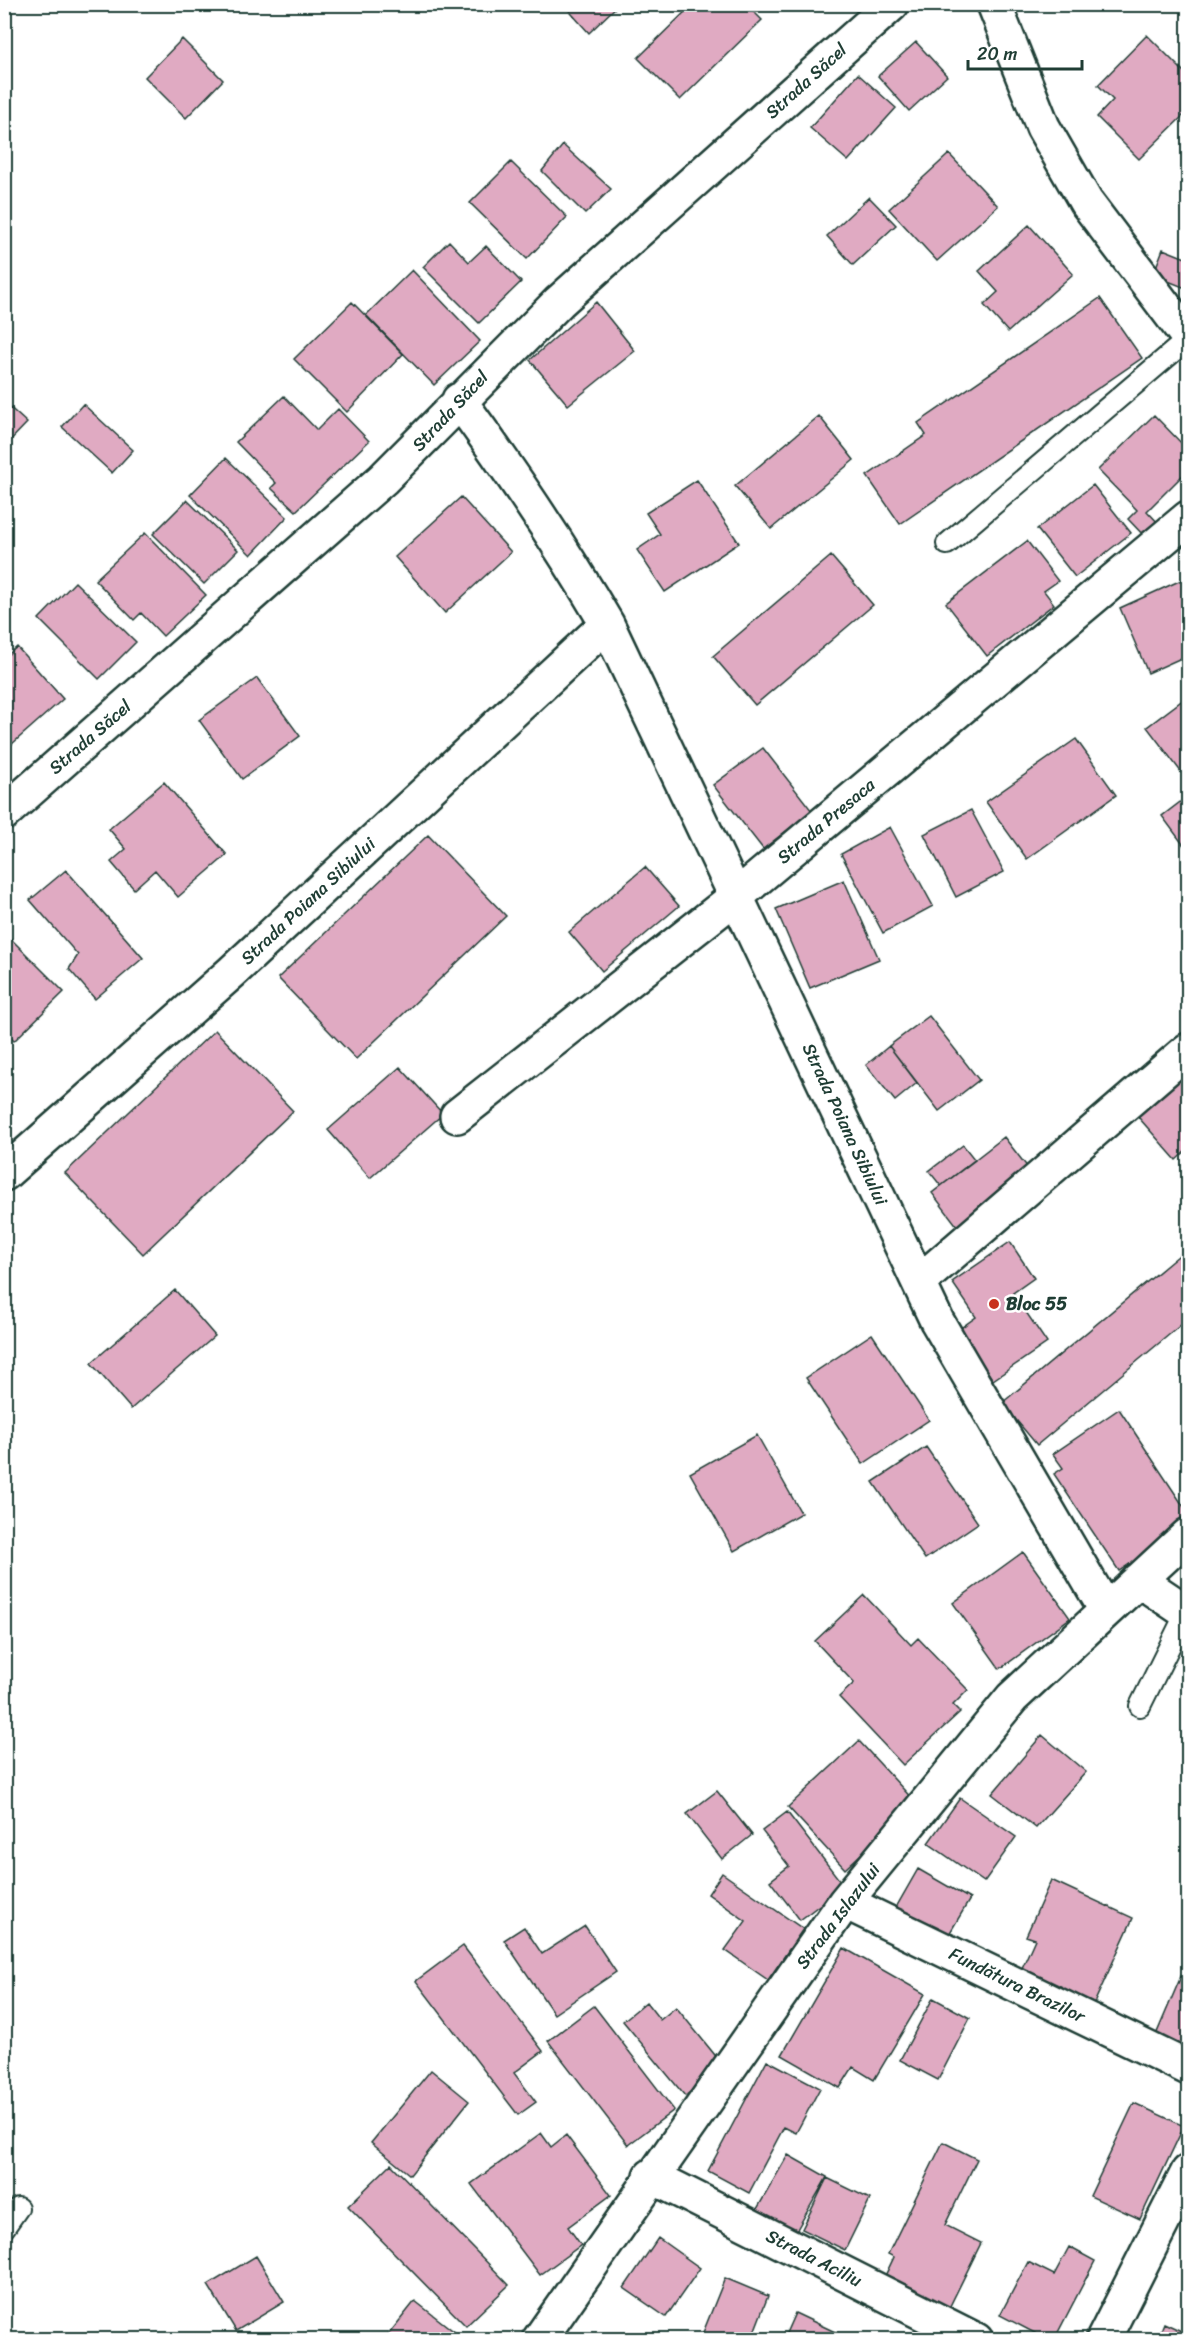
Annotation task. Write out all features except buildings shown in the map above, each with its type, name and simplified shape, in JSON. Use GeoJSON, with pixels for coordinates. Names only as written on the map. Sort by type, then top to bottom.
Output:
{"type":"FeatureCollection","features":[{"type":"Feature","properties":{"kind":"street","name":"Strada Săcel"},"geometry":{"type":"LineString","coordinates":[[4,813],[383,479],[418,446],[459,400],[559,302],[892,4]]}},
{"type":"Feature","properties":{"kind":"street"},"geometry":{"type":"LineString","coordinates":[[994,4],[1043,127],[1086,202],[1188,338]]}},
{"type":"Feature","properties":{"kind":"street","name":"Strada Poiana Sibiului"},"geometry":{"type":"LineString","coordinates":[[459,400],[535,509],[607,624],[738,895],[937,1321],[1106,1610]]}},
{"type":"Feature","properties":{"kind":"street","name":"Strada Presaca"},"geometry":{"type":"LineString","coordinates":[[457,1116],[738,895],[1188,518]]}},
{"type":"Feature","properties":{"kind":"street","name":"Strada Poiana Sibiului"},"geometry":{"type":"LineString","coordinates":[[4,1174],[232,972],[607,624]]}},
{"type":"Feature","properties":{"kind":"street"},"geometry":{"type":"LineString","coordinates":[[919,1282],[1188,1050]]}},
{"type":"Feature","properties":{"kind":"street","name":"Strada Islazului"},"geometry":{"type":"LineString","coordinates":[[539,2340],[651,2176],[844,1902],[1012,1698],[1188,1535]]}},
{"type":"Feature","properties":{"kind":"street"},"geometry":{"type":"LineString","coordinates":[[1139,1580],[1188,1612]]}},
{"type":"Feature","properties":{"kind":"street","name":"Fundătura Brazilor"},"geometry":{"type":"LineString","coordinates":[[844,1902],[1188,2068]]}},
{"type":"Feature","properties":{"kind":"street"},"geometry":{"type":"LineString","coordinates":[[1103,2340],[1188,2172]]}},
{"type":"Feature","properties":{"kind":"street","name":"Strada Aciliu"},"geometry":{"type":"LineString","coordinates":[[651,2176],[976,2340]]}},
{"type":"Feature","properties":{"kind":"lane"},"geometry":{"type":"LineString","coordinates":[[947,544],[1188,338]]}},
{"type":"Feature","properties":{"kind":"lane"},"geometry":{"type":"LineString","coordinates":[[1140,1706],[1188,1612]]}},
{"type":"Feature","properties":{"kind":"lane"},"geometry":{"type":"LineString","coordinates":[[4,2228],[18,2208]]}},
{"type":"Feature","properties":{"kind":"place","name":"Bloc 55"},"geometry":{"type":"Point","coordinates":[994,1304]}}]}
